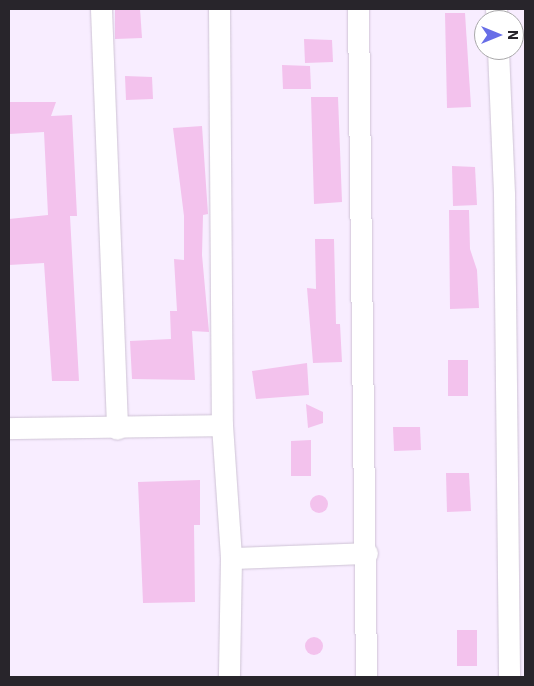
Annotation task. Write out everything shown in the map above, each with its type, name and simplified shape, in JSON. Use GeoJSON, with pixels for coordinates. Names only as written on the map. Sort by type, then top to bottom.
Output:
{"type":"FeatureCollection","features":[{"type":"Feature","properties":{"kind":"street"},"geometry":{"type":"LineString","coordinates":[[101,9],[117,429]]}},
{"type":"Feature","properties":{"kind":"street"},"geometry":{"type":"LineString","coordinates":[[219,9],[222,425],[231,558],[229,677]]}},
{"type":"Feature","properties":{"kind":"street"},"geometry":{"type":"LineString","coordinates":[[358,9],[367,553],[366,677]]}},
{"type":"Feature","properties":{"kind":"street"},"geometry":{"type":"LineString","coordinates":[[498,60],[504,194],[509,677]]}},
{"type":"Feature","properties":{"kind":"street"},"geometry":{"type":"LineString","coordinates":[[9,428],[117,429],[222,425]]}},
{"type":"Feature","properties":{"kind":"street"},"geometry":{"type":"LineString","coordinates":[[231,558],[367,553]]}},
{"type":"Feature","properties":{"kind":"building"},"geometry":{"type":"Polygon","coordinates":[[[115,9],[140,9],[142,38],[115,39],[115,9]]]}},
{"type":"Feature","properties":{"kind":"building"},"geometry":{"type":"Polygon","coordinates":[[[445,13],[465,13],[471,107],[447,108],[445,13]]]}},
{"type":"Feature","properties":{"kind":"building"},"geometry":{"type":"Polygon","coordinates":[[[304,39],[332,40],[333,62],[305,63],[304,39]]]}},
{"type":"Feature","properties":{"kind":"building"},"geometry":{"type":"Polygon","coordinates":[[[282,65],[310,66],[311,89],[283,89],[282,65]]]}},
{"type":"Feature","properties":{"kind":"building"},"geometry":{"type":"Polygon","coordinates":[[[125,76],[152,77],[153,99],[126,100],[125,76]]]}},
{"type":"Feature","properties":{"kind":"building"},"geometry":{"type":"Polygon","coordinates":[[[311,97],[338,97],[342,202],[314,204],[311,97]]]}},
{"type":"Feature","properties":{"kind":"building"},"geometry":{"type":"Polygon","coordinates":[[[9,102],[56,102],[51,116],[72,115],[77,216],[70,216],[79,381],[52,381],[44,263],[9,265],[9,219],[48,215],[44,132],[9,134],[9,102]]]}},
{"type":"Feature","properties":{"kind":"building"},"geometry":{"type":"Polygon","coordinates":[[[202,126],[208,214],[203,215],[202,255],[209,332],[192,331],[195,380],[132,379],[130,341],[171,339],[170,311],[177,311],[174,259],[184,260],[184,216],[173,128],[202,126]]]}},
{"type":"Feature","properties":{"kind":"building"},"geometry":{"type":"Polygon","coordinates":[[[452,166],[475,167],[477,205],[453,206],[452,166]]]}},
{"type":"Feature","properties":{"kind":"building"},"geometry":{"type":"Polygon","coordinates":[[[449,210],[469,210],[470,249],[477,270],[479,308],[450,309],[449,210]]]}},
{"type":"Feature","properties":{"kind":"building"},"geometry":{"type":"Polygon","coordinates":[[[315,239],[334,239],[336,324],[340,324],[342,362],[313,363],[307,288],[316,289],[315,239]]]}},
{"type":"Feature","properties":{"kind":"building"},"geometry":{"type":"Polygon","coordinates":[[[448,360],[468,360],[468,396],[448,396],[448,360]]]}},
{"type":"Feature","properties":{"kind":"building"},"geometry":{"type":"Polygon","coordinates":[[[307,363],[309,395],[256,399],[252,371],[307,363]]]}},
{"type":"Feature","properties":{"kind":"building"},"geometry":{"type":"Polygon","coordinates":[[[306,404],[323,412],[323,423],[308,428],[306,404]]]}},
{"type":"Feature","properties":{"kind":"building"},"geometry":{"type":"Polygon","coordinates":[[[393,427],[420,427],[421,450],[394,451],[393,427]]]}},
{"type":"Feature","properties":{"kind":"building"},"geometry":{"type":"Polygon","coordinates":[[[311,440],[311,476],[291,476],[291,441],[311,440]]]}},
{"type":"Feature","properties":{"kind":"building"},"geometry":{"type":"Polygon","coordinates":[[[446,473],[469,473],[471,511],[447,512],[446,473]]]}},
{"type":"Feature","properties":{"kind":"building"},"geometry":{"type":"Polygon","coordinates":[[[200,480],[200,525],[194,525],[195,602],[143,603],[138,482],[200,480]]]}},
{"type":"Feature","properties":{"kind":"building"},"geometry":{"type":"Polygon","coordinates":[[[315,495],[323,495],[328,500],[326,511],[315,513],[310,508],[310,500],[315,495]]]}},
{"type":"Feature","properties":{"kind":"building"},"geometry":{"type":"Polygon","coordinates":[[[457,630],[477,630],[477,666],[457,666],[457,630]]]}},
{"type":"Feature","properties":{"kind":"building"},"geometry":{"type":"Polygon","coordinates":[[[314,637],[320,640],[323,646],[320,652],[314,655],[308,652],[305,646],[308,640],[314,637]]]}}]}
